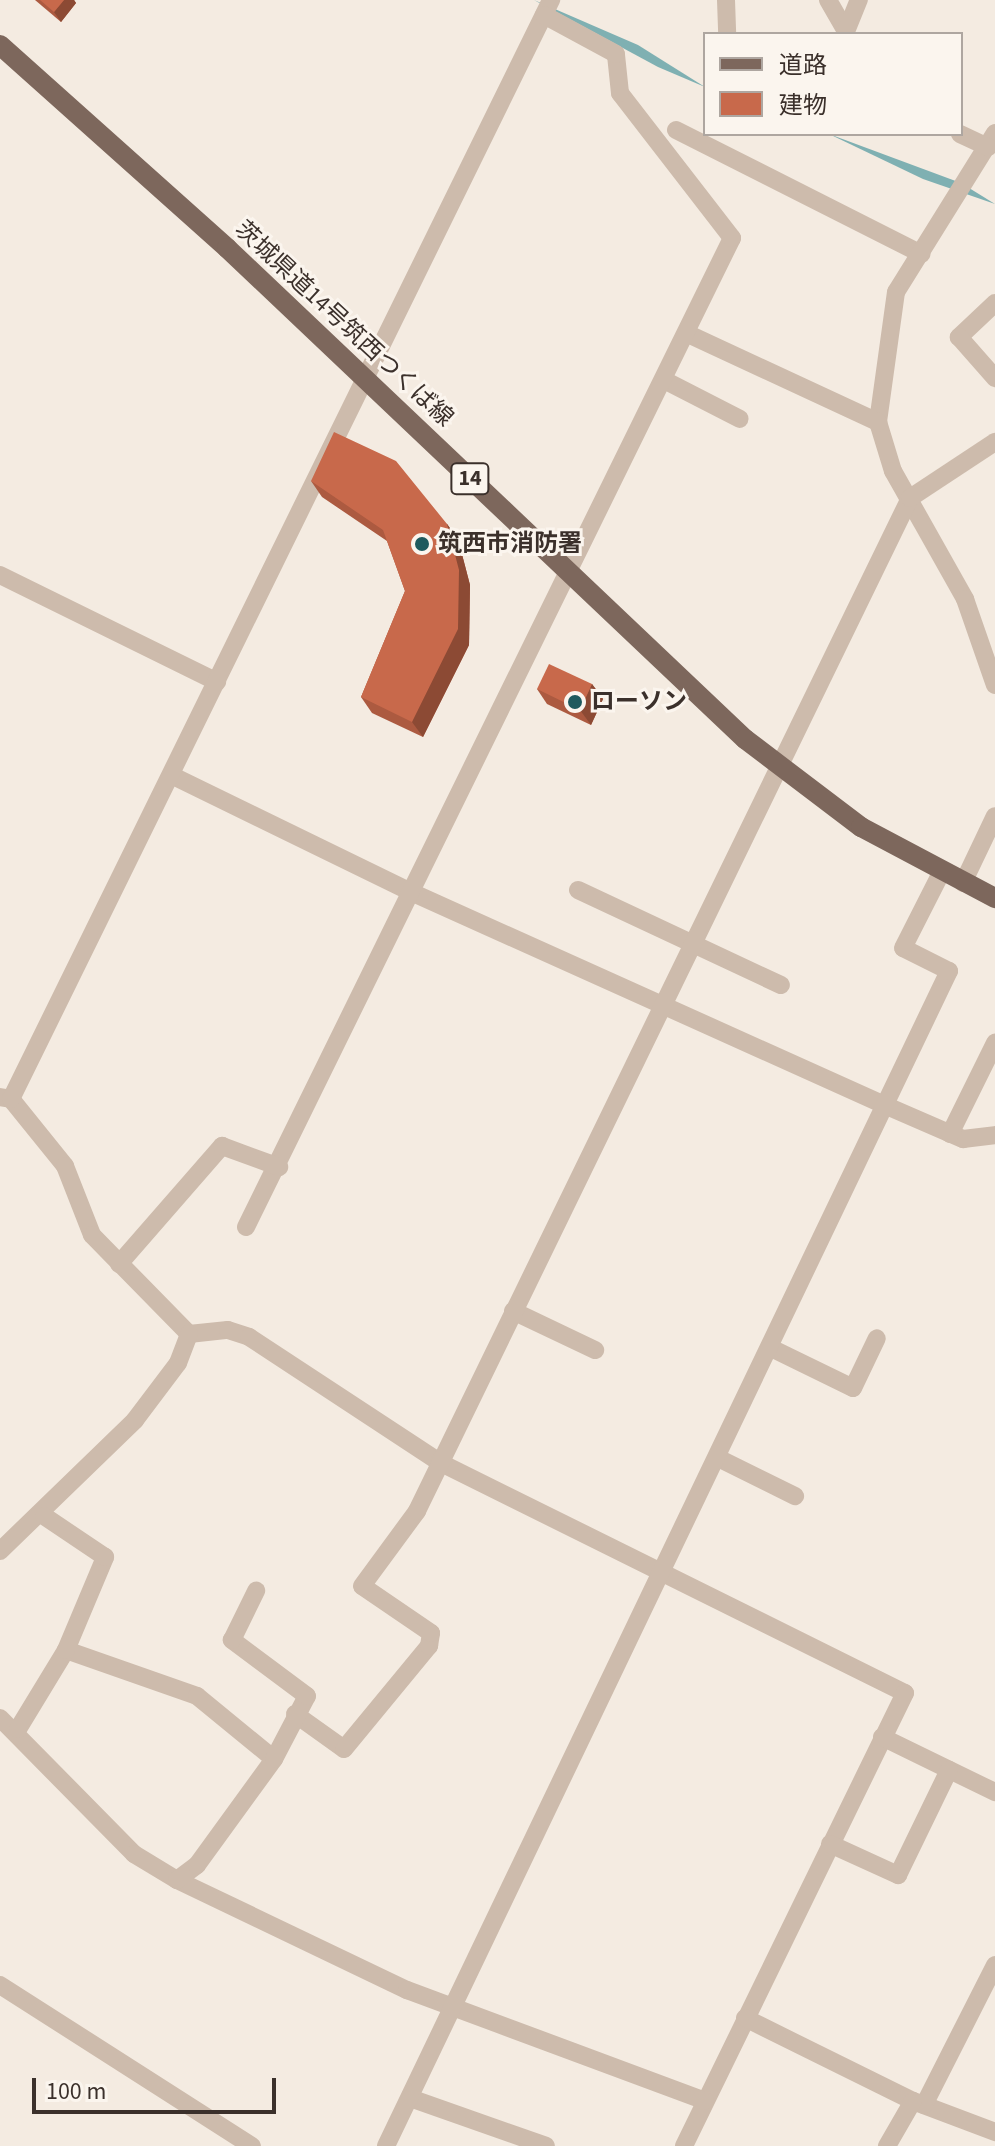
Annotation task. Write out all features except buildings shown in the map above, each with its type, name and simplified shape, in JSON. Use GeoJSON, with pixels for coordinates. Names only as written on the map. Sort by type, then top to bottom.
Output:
{"type":"FeatureCollection","features":[{"type":"Feature","properties":{"kind":"main road","name":"茨城県道14号筑西つくば線"},"geometry":{"type":"LineString","coordinates":[[0,45],[365,379],[777,767],[941,873],[995,898]]}},
{"type":"Feature","properties":{"kind":"street"},"geometry":{"type":"LineString","coordinates":[[726,0],[727,32]]}},
{"type":"Feature","properties":{"kind":"street"},"geometry":{"type":"LineString","coordinates":[[828,0],[846,32]]}},
{"type":"Feature","properties":{"kind":"street"},"geometry":{"type":"LineString","coordinates":[[846,32],[859,0]]}},
{"type":"Feature","properties":{"kind":"street"},"geometry":{"type":"LineString","coordinates":[[189,1334],[92,1235],[65,1166],[5,1098],[173,776],[547,8],[616,54],[620,93],[732,238],[279,1167],[246,1227]]}},
{"type":"Feature","properties":{"kind":"street"},"geometry":{"type":"LineString","coordinates":[[676,130],[922,254]]}},
{"type":"Feature","properties":{"kind":"street"},"geometry":{"type":"LineString","coordinates":[[963,135],[991,140],[966,188],[896,292],[888,324],[878,422],[879,442],[965,599],[995,685]]}},
{"type":"Feature","properties":{"kind":"street"},"geometry":{"type":"LineString","coordinates":[[995,303],[959,337],[995,378]]}},
{"type":"Feature","properties":{"kind":"street"},"geometry":{"type":"LineString","coordinates":[[686,333],[878,422]]}},
{"type":"Feature","properties":{"kind":"street"},"geometry":{"type":"LineString","coordinates":[[664,380],[740,419]]}},
{"type":"Feature","properties":{"kind":"street"},"geometry":{"type":"LineString","coordinates":[[295,1714],[344,1749],[429,1646],[431,1633],[362,1586],[417,1511],[910,498],[995,442]]}},
{"type":"Feature","properties":{"kind":"street"},"geometry":{"type":"LineString","coordinates":[[0,575],[217,682]]}},
{"type":"Feature","properties":{"kind":"street"},"geometry":{"type":"LineString","coordinates":[[173,776],[411,892],[664,1000],[950,1134],[995,1135]]}},
{"type":"Feature","properties":{"kind":"street"},"geometry":{"type":"LineString","coordinates":[[963,883],[995,816]]}},
{"type":"Feature","properties":{"kind":"street"},"geometry":{"type":"LineString","coordinates":[[386,2146],[889,1107],[949,971],[903,948],[941,873]]}},
{"type":"Feature","properties":{"kind":"street"},"geometry":{"type":"LineString","coordinates":[[578,890],[781,985]]}},
{"type":"Feature","properties":{"kind":"street"},"geometry":{"type":"LineString","coordinates":[[950,1134],[995,1043]]}},
{"type":"Feature","properties":{"kind":"street"},"geometry":{"type":"LineString","coordinates":[[119,1264],[222,1146],[279,1167]]}},
{"type":"Feature","properties":{"kind":"street"},"geometry":{"type":"LineString","coordinates":[[513,1311],[595,1350]]}},
{"type":"Feature","properties":{"kind":"street"},"geometry":{"type":"LineString","coordinates":[[189,1334],[228,1330],[249,1337],[439,1462],[905,1693],[684,2146]]}},
{"type":"Feature","properties":{"kind":"street"},"geometry":{"type":"LineString","coordinates":[[0,1551],[44,1516],[135,1420],[178,1363],[189,1334]]}},
{"type":"Feature","properties":{"kind":"street"},"geometry":{"type":"LineString","coordinates":[[771,1348],[853,1388],[877,1338]]}},
{"type":"Feature","properties":{"kind":"street"},"geometry":{"type":"LineString","coordinates":[[718,1458],[795,1496]]}},
{"type":"Feature","properties":{"kind":"street"},"geometry":{"type":"LineString","coordinates":[[18,1729],[66,1650],[105,1557],[44,1516]]}},
{"type":"Feature","properties":{"kind":"street"},"geometry":{"type":"LineString","coordinates":[[177,1880],[197,1865],[274,1759],[307,1696],[232,1640],[256,1591]]}},
{"type":"Feature","properties":{"kind":"street"},"geometry":{"type":"LineString","coordinates":[[66,1650],[197,1696],[274,1759]]}},
{"type":"Feature","properties":{"kind":"street"},"geometry":{"type":"LineString","coordinates":[[0,1718],[18,1729],[134,1854],[177,1880],[407,1990],[456,2004],[552,2048],[705,2101]]}},
{"type":"Feature","properties":{"kind":"street"},"geometry":{"type":"LineString","coordinates":[[882,1737],[995,1792]]}},
{"type":"Feature","properties":{"kind":"street"},"geometry":{"type":"LineString","coordinates":[[830,1844],[898,1875],[949,1770]]}},
{"type":"Feature","properties":{"kind":"street"},"geometry":{"type":"LineString","coordinates":[[887,2146],[918,2103],[995,1965]]}},
{"type":"Feature","properties":{"kind":"street"},"geometry":{"type":"LineString","coordinates":[[0,1985],[252,2146]]}},
{"type":"Feature","properties":{"kind":"street"},"geometry":{"type":"LineString","coordinates":[[745,2018],[918,2103],[995,2132]]}},
{"type":"Feature","properties":{"kind":"street"},"geometry":{"type":"LineString","coordinates":[[410,2098],[546,2146]]}},
{"type":"Feature","properties":{"kind":"water"},"geometry":{"type":"Polygon","coordinates":[[[534,0],[638,45],[703,86],[658,67],[534,0]]]}},
{"type":"Feature","properties":{"kind":"water"},"geometry":{"type":"Polygon","coordinates":[[[833,136],[961,183],[995,204],[923,179],[833,136]]]}},
{"type":"Feature","properties":{"kind":"place","name":"筑西市消防署"},"geometry":{"type":"Point","coordinates":[422,544]}},
{"type":"Feature","properties":{"kind":"place","name":"ローソン"},"geometry":{"type":"Point","coordinates":[575,702]}}]}
